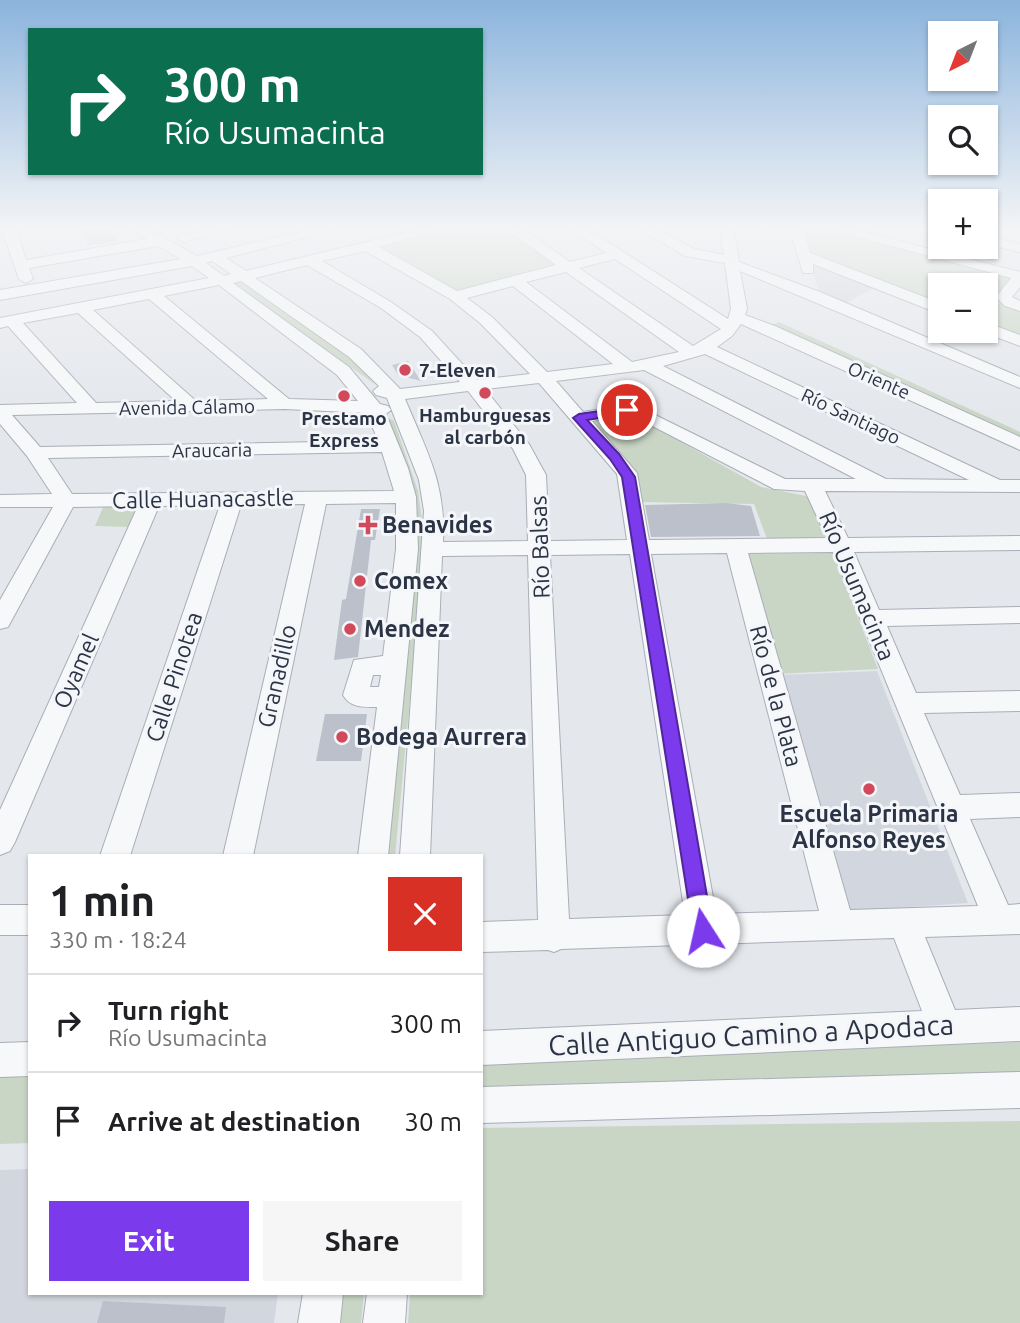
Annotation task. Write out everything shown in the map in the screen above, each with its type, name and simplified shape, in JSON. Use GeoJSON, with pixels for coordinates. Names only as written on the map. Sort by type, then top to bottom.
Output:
{"type":"FeatureCollection","features":[{"type":"Feature","properties":{"kind":"street"},"geometry":{"type":"LineString","coordinates":[[0,295],[20,292]]}},
{"type":"Feature","properties":{"kind":"street"},"geometry":{"type":"LineString","coordinates":[[6,322],[169,292]]}},
{"type":"Feature","properties":{"kind":"street"},"geometry":{"type":"LineString","coordinates":[[237,292],[326,356],[356,384],[374,408],[389,446],[406,505],[407,549],[373,854]]}},
{"type":"Feature","properties":{"kind":"street"},"geometry":{"type":"LineString","coordinates":[[267,292],[355,354],[395,395],[429,480],[434,511],[415,854]]}},
{"type":"Feature","properties":{"kind":"street","name":"Río Balsas"},"geometry":{"type":"LineString","coordinates":[[363,292],[407,318],[426,334],[473,386],[531,463],[539,492],[554,937]]}},
{"type":"Feature","properties":{"kind":"street"},"geometry":{"type":"LineString","coordinates":[[448,292],[486,320],[543,377],[626,473],[703,931]]}},
{"type":"Feature","properties":{"kind":"street"},"geometry":{"type":"LineString","coordinates":[[456,296],[473,292]]}},
{"type":"Feature","properties":{"kind":"street"},"geometry":{"type":"LineString","coordinates":[[530,292],[628,367]]}},
{"type":"Feature","properties":{"kind":"street","name":"Río Santiago"},"geometry":{"type":"LineString","coordinates":[[607,292],[698,350],[999,486]]}},
{"type":"Feature","properties":{"kind":"street"},"geometry":{"type":"LineString","coordinates":[[687,292],[736,318]]}},
{"type":"Feature","properties":{"kind":"street"},"geometry":{"type":"LineString","coordinates":[[734,292],[736,318]]}},
{"type":"Feature","properties":{"kind":"street"},"geometry":{"type":"LineString","coordinates":[[807,292],[1020,383]]}},
{"type":"Feature","properties":{"kind":"street"},"geometry":{"type":"LineString","coordinates":[[897,292],[928,304]]}},
{"type":"Feature","properties":{"kind":"street"},"geometry":{"type":"LineString","coordinates":[[1008,292],[1004,297],[1019,306]]}},
{"type":"Feature","properties":{"kind":"street"},"geometry":{"type":"LineString","coordinates":[[153,295],[285,404]]}},
{"type":"Feature","properties":{"kind":"street"},"geometry":{"type":"LineString","coordinates":[[82,308],[194,408]]}},
{"type":"Feature","properties":{"kind":"street"},"geometry":{"type":"LineString","coordinates":[[356,384],[395,395],[647,365],[698,350],[736,318]]}},
{"type":"Feature","properties":{"kind":"street","name":"Oriente"},"geometry":{"type":"LineString","coordinates":[[736,318],[784,323],[1020,430]]}},
{"type":"Feature","properties":{"kind":"street","name":"Oriente"},"geometry":{"type":"LineString","coordinates":[[736,318],[769,329],[1020,444]]}},
{"type":"Feature","properties":{"kind":"street"},"geometry":{"type":"LineString","coordinates":[[6,322],[92,409]]}},
{"type":"Feature","properties":{"kind":"street"},"geometry":{"type":"LineString","coordinates":[[998,332],[1020,341]]}},
{"type":"Feature","properties":{"kind":"street"},"geometry":{"type":"LineString","coordinates":[[647,365],[885,486]]}},
{"type":"Feature","properties":{"kind":"street"},"geometry":{"type":"LineString","coordinates":[[374,408],[395,395]]}},
{"type":"Feature","properties":{"kind":"street","name":"Avenida Cálamo"},"geometry":{"type":"LineString","coordinates":[[0,412],[285,404],[374,408],[405,419]]}},
{"type":"Feature","properties":{"kind":"street","name":"Río Usumacinta"},"geometry":{"type":"LineString","coordinates":[[579,418],[620,411],[642,413],[771,482],[813,487],[841,546],[951,807],[1010,919]]}},
{"type":"Feature","properties":{"kind":"street"},"geometry":{"type":"LineString","coordinates":[[0,412],[35,453],[66,501],[0,621]]}},
{"type":"Feature","properties":{"kind":"street","name":"Araucaria"},"geometry":{"type":"LineString","coordinates":[[35,453],[389,446]]}},
{"type":"Feature","properties":{"kind":"street"},"geometry":{"type":"LineString","coordinates":[[813,487],[1020,486]]}},
{"type":"Feature","properties":{"kind":"street","name":"Calle Huanacastle"},"geometry":{"type":"LineString","coordinates":[[0,501],[317,497],[406,505],[419,515],[434,511]]}},
{"type":"Feature","properties":{"kind":"street","name":"Granadillo"},"geometry":{"type":"LineString","coordinates":[[237,854],[317,497]]}},
{"type":"Feature","properties":{"kind":"street","name":"Calle Pinotea"},"geometry":{"type":"LineString","coordinates":[[117,854],[233,498]]}},
{"type":"Feature","properties":{"kind":"street","name":"Oyamel"},"geometry":{"type":"LineString","coordinates":[[0,842],[151,500]]}},
{"type":"Feature","properties":{"kind":"street"},"geometry":{"type":"LineString","coordinates":[[432,549],[1020,543]]}},
{"type":"Feature","properties":{"kind":"street","name":"Río de la Plata"},"geometry":{"type":"LineString","coordinates":[[736,547],[839,926]]}},
{"type":"Feature","properties":{"kind":"street"},"geometry":{"type":"LineString","coordinates":[[871,618],[1020,615]]}},
{"type":"Feature","properties":{"kind":"street"},"geometry":{"type":"LineString","coordinates":[[390,697],[356,695],[363,666],[394,665]]}},
{"type":"Feature","properties":{"kind":"street"},"geometry":{"type":"LineString","coordinates":[[907,702],[1020,701]]}},
{"type":"Feature","properties":{"kind":"street"},"geometry":{"type":"LineString","coordinates":[[951,807],[1020,805]]}},
{"type":"Feature","properties":{"kind":"street"},"geometry":{"type":"LineString","coordinates":[[483,937],[554,937],[1010,919]]}},
{"type":"Feature","properties":{"kind":"street"},"geometry":{"type":"LineString","coordinates":[[0,920],[28,920]]}},
{"type":"Feature","properties":{"kind":"street"},"geometry":{"type":"LineString","coordinates":[[904,923],[945,1027]]}},
{"type":"Feature","properties":{"kind":"street","name":"Calle Antiguo Camino a Apodaca"},"geometry":{"type":"LineString","coordinates":[[483,1048],[1020,1024]]}},
{"type":"Feature","properties":{"kind":"street"},"geometry":{"type":"LineString","coordinates":[[0,1060],[28,1059]]}},
{"type":"Feature","properties":{"kind":"street"},"geometry":{"type":"LineString","coordinates":[[483,1105],[1020,1090]]}},
{"type":"Feature","properties":{"kind":"street"},"geometry":{"type":"LineString","coordinates":[[319,1323],[323,1295]]}},
{"type":"Feature","properties":{"kind":"street"},"geometry":{"type":"LineString","coordinates":[[384,1323],[387,1295]]}},
{"type":"Feature","properties":{"kind":"shaded area"},"geometry":{"type":"Polygon","coordinates":[[[820,292],[867,292],[842,305],[821,296],[820,292]]]}},
{"type":"Feature","properties":{"kind":"shaded area","name":"Escuela Primaria Alfonso Reyes"},"geometry":{"type":"Polygon","coordinates":[[[877,671],[968,903],[851,911],[781,675],[877,671]]]}},
{"type":"Feature","properties":{"kind":"shaded area"},"geometry":{"type":"Polygon","coordinates":[[[28,1169],[28,1295],[278,1295],[274,1323],[0,1323],[0,1170],[28,1169]]]}},
{"type":"Feature","properties":{"kind":"green space"},"geometry":{"type":"Polygon","coordinates":[[[245,292],[258,292],[311,326],[346,354],[376,385],[245,292]]]}},
{"type":"Feature","properties":{"kind":"green space"},"geometry":{"type":"Polygon","coordinates":[[[901,292],[928,292],[928,302],[901,292]]]}},
{"type":"Feature","properties":{"kind":"green space"},"geometry":{"type":"Polygon","coordinates":[[[998,303],[1020,309],[1020,338],[998,330],[998,303]]]}},
{"type":"Feature","properties":{"kind":"green space"},"geometry":{"type":"Polygon","coordinates":[[[779,322],[1020,432],[1020,438],[770,326],[779,322]]]}},
{"type":"Feature","properties":{"kind":"green space"},"geometry":{"type":"Polygon","coordinates":[[[635,416],[761,487],[811,497],[830,545],[769,544],[754,504],[638,502],[589,423],[592,420],[635,416]]]}},
{"type":"Feature","properties":{"kind":"green space"},"geometry":{"type":"Polygon","coordinates":[[[389,418],[394,421],[418,491],[425,543],[395,854],[383,854],[415,538],[386,420],[389,418]]]}},
{"type":"Feature","properties":{"kind":"green space"},"geometry":{"type":"Polygon","coordinates":[[[104,505],[138,505],[128,527],[95,526],[104,505]]]}},
{"type":"Feature","properties":{"kind":"green space"},"geometry":{"type":"Polygon","coordinates":[[[833,553],[878,669],[776,674],[742,554],[833,553]]]}},
{"type":"Feature","properties":{"kind":"green space"},"geometry":{"type":"Polygon","coordinates":[[[1020,1042],[1020,1087],[483,1099],[483,1063],[1020,1042]]]}},
{"type":"Feature","properties":{"kind":"green space"},"geometry":{"type":"Polygon","coordinates":[[[28,1074],[28,1143],[0,1144],[0,1075],[28,1074]]]}},
{"type":"Feature","properties":{"kind":"green space"},"geometry":{"type":"Polygon","coordinates":[[[1020,1121],[1020,1323],[408,1323],[410,1295],[483,1295],[483,1128],[1020,1121]]]}},
{"type":"Feature","properties":{"kind":"green space"},"geometry":{"type":"Polygon","coordinates":[[[332,1295],[364,1295],[361,1323],[329,1323],[332,1295]]]}},
{"type":"Feature","properties":{"kind":"building","name":"7-Eleven"},"geometry":{"type":"Polygon","coordinates":[[[408,361],[421,381],[398,375],[392,365],[408,361]]]}},
{"type":"Feature","properties":{"kind":"building"},"geometry":{"type":"Polygon","coordinates":[[[726,503],[751,506],[760,536],[651,537],[645,505],[726,503]]]}},
{"type":"Feature","properties":{"kind":"building"},"geometry":{"type":"Polygon","coordinates":[[[361,509],[380,509],[375,540],[371,540],[358,657],[334,660],[342,600],[346,599],[361,509]]]}},
{"type":"Feature","properties":{"kind":"building","name":"Bodega Aurrera"},"geometry":{"type":"Polygon","coordinates":[[[325,714],[367,714],[361,761],[316,761],[325,714]]]}},
{"type":"Feature","properties":{"kind":"building"},"geometry":{"type":"Polygon","coordinates":[[[103,1301],[226,1307],[224,1323],[97,1323],[103,1301]]]}},
{"type":"Feature","properties":{"kind":"place","name":"7-Eleven"},"geometry":{"type":"Point","coordinates":[405,370]}},
{"type":"Feature","properties":{"kind":"place","name":"Hamburguesas al carbón"},"geometry":{"type":"Point","coordinates":[485,393]}},
{"type":"Feature","properties":{"kind":"place","name":"Prestamo Express"},"geometry":{"type":"Point","coordinates":[344,396]}},
{"type":"Feature","properties":{"kind":"place","name":"Benavides"},"geometry":{"type":"Point","coordinates":[368,525]}},
{"type":"Feature","properties":{"kind":"place","name":"Comex"},"geometry":{"type":"Point","coordinates":[360,581]}},
{"type":"Feature","properties":{"kind":"place","name":"Mendez"},"geometry":{"type":"Point","coordinates":[350,629]}},
{"type":"Feature","properties":{"kind":"place","name":"Bodega Aurrera"},"geometry":{"type":"Point","coordinates":[342,737]}},
{"type":"Feature","properties":{"kind":"place","name":"Escuela Primaria Alfonso Reyes"},"geometry":{"type":"Point","coordinates":[869,789]}},
{"type":"Feature","properties":{"kind":"route"},"geometry":{"type":"LineString","coordinates":[[627,410],[579,418],[615,457],[626,473],[631,488],[703,931]]}}]}
